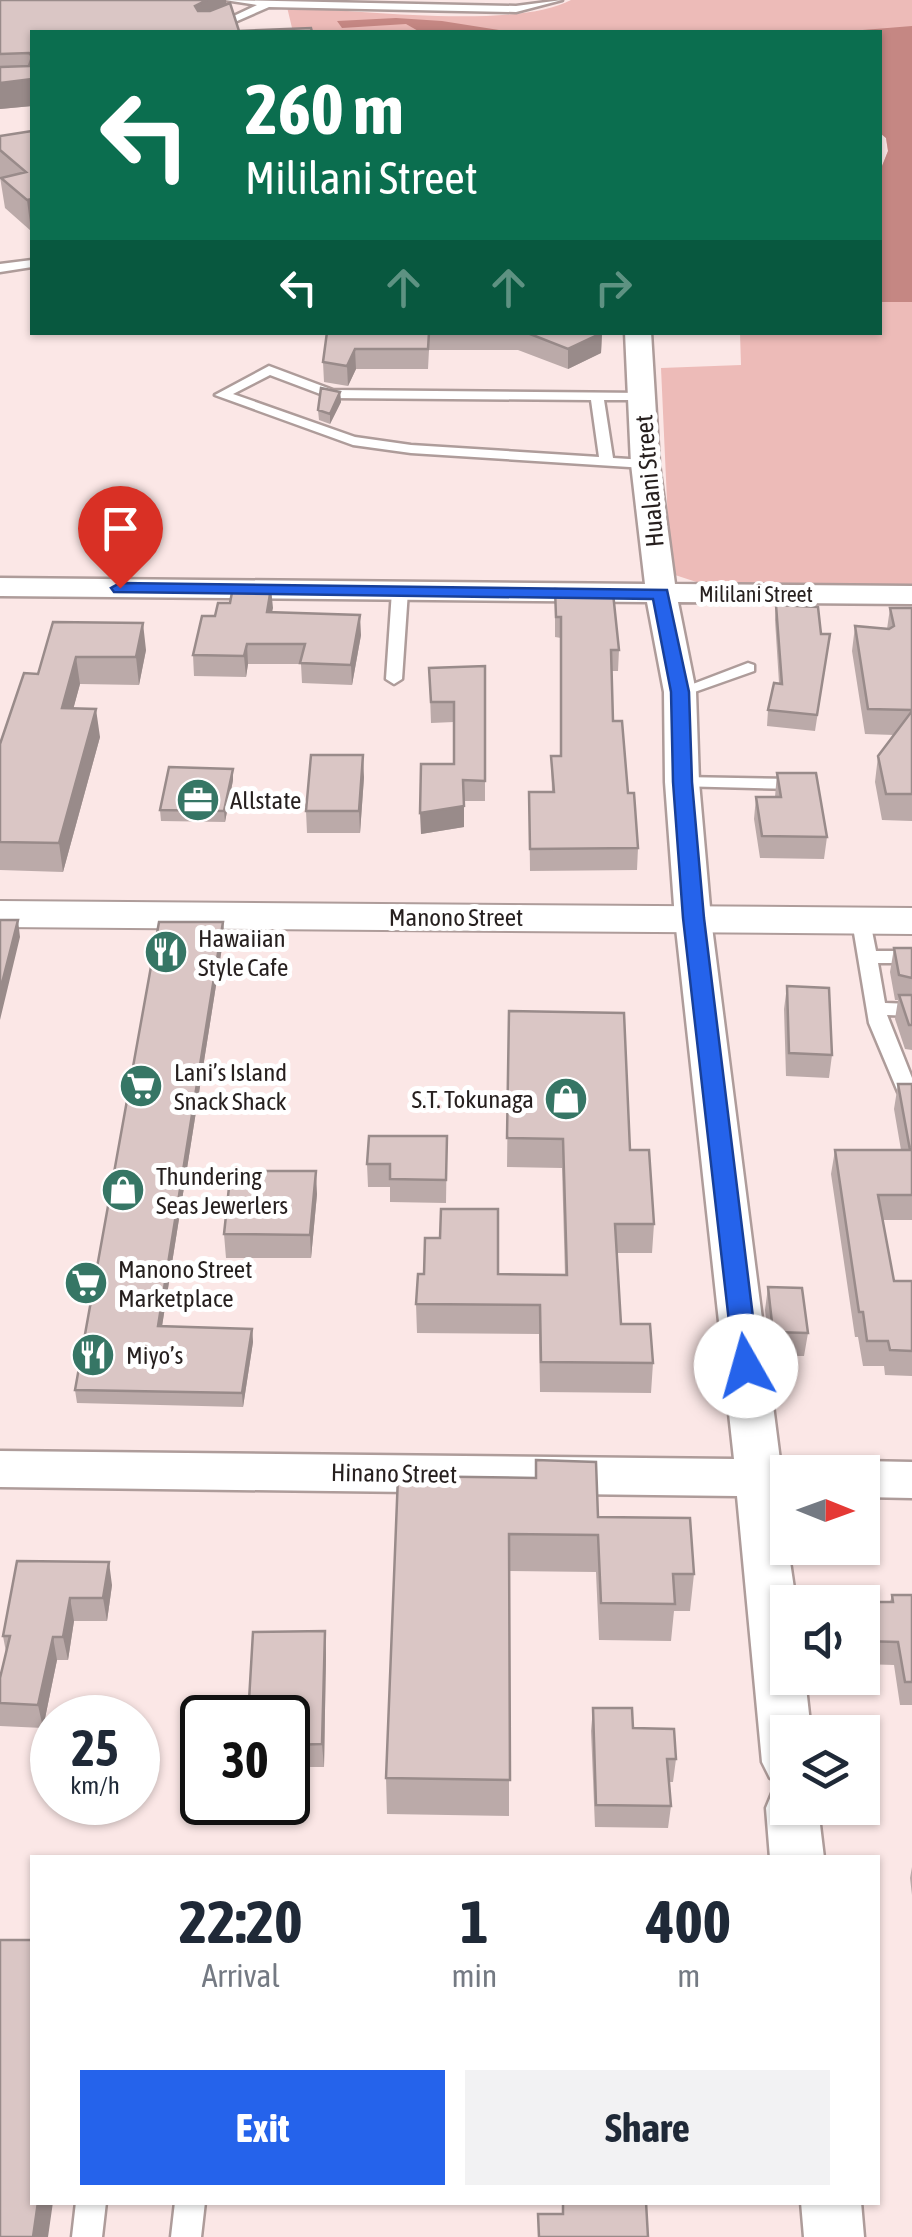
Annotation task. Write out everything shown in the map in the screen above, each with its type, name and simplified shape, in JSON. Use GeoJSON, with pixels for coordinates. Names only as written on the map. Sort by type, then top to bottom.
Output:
{"type":"FeatureCollection","features":[{"type":"Feature","properties":{"kind":"street","name":"Hualani Street"},"geometry":{"type":"LineString","coordinates":[[638,335],[641,396],[626,462],[680,692],[682,782],[693,918],[771,1455]]}},
{"type":"Feature","properties":{"kind":"street","name":"Mililani Street"},"geometry":{"type":"LineString","coordinates":[[0,588],[912,596]]}},
{"type":"Feature","properties":{"kind":"street","name":"Manono Street"},"geometry":{"type":"LineString","coordinates":[[0,914],[693,918],[864,939],[912,921]]}},
{"type":"Feature","properties":{"kind":"street","name":"Hinano Street"},"geometry":{"type":"LineString","coordinates":[[0,1470],[770,1478]]}},
{"type":"Feature","properties":{"kind":"street"},"geometry":{"type":"LineString","coordinates":[[880,1479],[912,1480]]}},
{"type":"Feature","properties":{"kind":"street","name":"Hualani Street"},"geometry":{"type":"LineString","coordinates":[[778,1565],[786,1715]]}},
{"type":"Feature","properties":{"kind":"street"},"geometry":{"type":"LineString","coordinates":[[794,1825],[797,1855]]}},
{"type":"Feature","properties":{"kind":"street"},"geometry":{"type":"LineString","coordinates":[[831,2205],[834,2237]]}},
{"type":"Feature","properties":{"kind":"lane"},"geometry":{"type":"LineString","coordinates":[[230,0],[268,4],[422,3],[516,9],[557,0]]}},
{"type":"Feature","properties":{"kind":"lane"},"geometry":{"type":"LineString","coordinates":[[210,30],[268,4]]}},
{"type":"Feature","properties":{"kind":"lane"},"geometry":{"type":"LineString","coordinates":[[0,268],[30,264]]}},
{"type":"Feature","properties":{"kind":"lane"},"geometry":{"type":"LineString","coordinates":[[597,396],[626,462],[411,449],[353,441],[222,395],[269,370],[331,394],[641,396]]}},
{"type":"Feature","properties":{"kind":"lane"},"geometry":{"type":"LineString","coordinates":[[394,678],[400,591]]}},
{"type":"Feature","properties":{"kind":"lane"},"geometry":{"type":"LineString","coordinates":[[680,692],[748,668]]}},
{"type":"Feature","properties":{"kind":"lane"},"geometry":{"type":"LineString","coordinates":[[682,782],[794,784]]}},
{"type":"Feature","properties":{"kind":"lane"},"geometry":{"type":"LineString","coordinates":[[864,939],[912,957]]}},
{"type":"Feature","properties":{"kind":"lane"},"geometry":{"type":"LineString","coordinates":[[864,939],[876,1009],[890,1053],[908,1092],[912,1092]]}},
{"type":"Feature","properties":{"kind":"lane"},"geometry":{"type":"LineString","coordinates":[[876,1009],[912,1010]]}},
{"type":"Feature","properties":{"kind":"lane"},"geometry":{"type":"LineString","coordinates":[[87,2237],[91,2205]]}},
{"type":"Feature","properties":{"kind":"lane"},"geometry":{"type":"LineString","coordinates":[[186,2237],[190,2205]]}},
{"type":"Feature","properties":{"kind":"shaded area"},"geometry":{"type":"Polygon","coordinates":[[[571,0],[912,0],[912,589],[718,589],[675,575],[669,545],[661,368],[741,365],[740,335],[882,335],[882,166],[888,151],[882,135],[882,30],[293,30],[287,7],[434,16],[546,9],[571,0]]]}},
{"type":"Feature","properties":{"kind":"shaded area"},"geometry":{"type":"Polygon","coordinates":[[[396,18],[498,30],[416,30],[406,24],[342,28],[337,21],[396,18]]]}},
{"type":"Feature","properties":{"kind":"shaded area"},"geometry":{"type":"Polygon","coordinates":[[[912,26],[912,302],[882,302],[882,166],[888,151],[882,135],[882,30],[863,30],[912,26]]]}},
{"type":"Feature","properties":{"kind":"building"},"geometry":{"type":"Polygon","coordinates":[[[0,0],[207,0],[195,6],[198,11],[230,3],[239,30],[30,30],[30,54],[0,54],[0,0]]]}},
{"type":"Feature","properties":{"kind":"building"},"geometry":{"type":"Polygon","coordinates":[[[30,63],[30,79],[0,83],[0,67],[30,63]]]}},
{"type":"Feature","properties":{"kind":"building"},"geometry":{"type":"Polygon","coordinates":[[[30,131],[30,199],[1,178],[26,172],[0,150],[0,136],[30,131]]]}},
{"type":"Feature","properties":{"kind":"building"},"geometry":{"type":"Polygon","coordinates":[[[327,335],[429,335],[428,349],[355,349],[347,366],[323,362],[327,335]]]}},
{"type":"Feature","properties":{"kind":"building"},"geometry":{"type":"Polygon","coordinates":[[[533,335],[598,335],[568,349],[533,335]]]}},
{"type":"Feature","properties":{"kind":"building"},"geometry":{"type":"Polygon","coordinates":[[[321,388],[340,392],[330,414],[318,410],[321,388]]]}},
{"type":"Feature","properties":{"kind":"building"},"geometry":{"type":"Polygon","coordinates":[[[233,587],[271,588],[267,612],[360,615],[351,665],[300,663],[305,644],[247,644],[244,656],[193,655],[202,616],[215,616],[218,603],[230,603],[233,587]]]}},
{"type":"Feature","properties":{"kind":"building"},"geometry":{"type":"Polygon","coordinates":[[[555,589],[613,593],[619,650],[611,650],[613,721],[622,721],[628,793],[634,793],[638,848],[530,849],[529,792],[554,792],[551,756],[561,756],[561,617],[556,617],[555,589]]]}},
{"type":"Feature","properties":{"kind":"building"},"geometry":{"type":"Polygon","coordinates":[[[776,605],[818,607],[821,634],[830,634],[817,715],[768,710],[774,683],[782,684],[776,605]]]}},
{"type":"Feature","properties":{"kind":"building"},"geometry":{"type":"Polygon","coordinates":[[[890,608],[912,608],[912,710],[868,709],[855,626],[889,629],[894,626],[890,608]]]}},
{"type":"Feature","properties":{"kind":"building"},"geometry":{"type":"Polygon","coordinates":[[[53,622],[143,623],[136,657],[76,657],[62,708],[96,709],[59,843],[0,842],[0,744],[24,673],[38,674],[53,622]]]}},
{"type":"Feature","properties":{"kind":"building"},"geometry":{"type":"Polygon","coordinates":[[[485,666],[485,781],[463,780],[464,806],[420,813],[421,764],[454,764],[454,702],[431,702],[429,668],[485,666]]]}},
{"type":"Feature","properties":{"kind":"building"},"geometry":{"type":"Polygon","coordinates":[[[912,711],[912,794],[886,794],[878,756],[912,711]]]}},
{"type":"Feature","properties":{"kind":"building"},"geometry":{"type":"Polygon","coordinates":[[[311,755],[363,755],[359,811],[306,811],[311,755]]]}},
{"type":"Feature","properties":{"kind":"building","name":"Allstate"},"geometry":{"type":"Polygon","coordinates":[[[169,767],[233,769],[224,811],[160,810],[169,767]]]}},
{"type":"Feature","properties":{"kind":"building"},"geometry":{"type":"Polygon","coordinates":[[[777,773],[816,773],[827,837],[762,836],[756,797],[781,797],[777,773]]]}},
{"type":"Feature","properties":{"kind":"building"},"geometry":{"type":"Polygon","coordinates":[[[0,920],[18,920],[0,991],[0,920]]]}},
{"type":"Feature","properties":{"kind":"building"},"geometry":{"type":"Polygon","coordinates":[[[159,922],[223,922],[158,1326],[252,1329],[242,1393],[75,1390],[159,922]]]}},
{"type":"Feature","properties":{"kind":"building"},"geometry":{"type":"Polygon","coordinates":[[[894,948],[912,948],[912,978],[899,975],[894,948]]]}},
{"type":"Feature","properties":{"kind":"building"},"geometry":{"type":"Polygon","coordinates":[[[787,986],[829,988],[832,1055],[789,1053],[787,986]]]}},
{"type":"Feature","properties":{"kind":"building"},"geometry":{"type":"Polygon","coordinates":[[[899,995],[912,995],[912,1025],[909,1025],[899,995]]]}},
{"type":"Feature","properties":{"kind":"building"},"geometry":{"type":"Polygon","coordinates":[[[509,1011],[624,1013],[630,1150],[649,1150],[654,1224],[615,1224],[621,1324],[650,1324],[653,1363],[541,1362],[540,1305],[416,1304],[418,1274],[424,1274],[425,1238],[440,1238],[441,1209],[498,1209],[498,1274],[567,1275],[563,1139],[507,1138],[509,1011]]]}},
{"type":"Feature","properties":{"kind":"building"},"geometry":{"type":"Polygon","coordinates":[[[898,1084],[912,1084],[912,1195],[878,1195],[894,1281],[912,1281],[912,1351],[890,1350],[888,1341],[867,1341],[863,1312],[859,1312],[835,1150],[910,1150],[898,1084]]]}},
{"type":"Feature","properties":{"kind":"building"},"geometry":{"type":"Polygon","coordinates":[[[369,1136],[447,1136],[446,1180],[390,1179],[390,1164],[367,1164],[369,1136]]]}},
{"type":"Feature","properties":{"kind":"building"},"geometry":{"type":"Polygon","coordinates":[[[263,1171],[316,1171],[310,1235],[224,1234],[229,1187],[261,1187],[263,1171]]]}},
{"type":"Feature","properties":{"kind":"building"},"geometry":{"type":"Polygon","coordinates":[[[768,1287],[802,1288],[808,1333],[773,1332],[768,1287]]]}},
{"type":"Feature","properties":{"kind":"building"},"geometry":{"type":"Polygon","coordinates":[[[536,1460],[596,1462],[598,1517],[690,1518],[694,1574],[673,1574],[675,1604],[601,1603],[598,1535],[509,1534],[510,1780],[386,1778],[398,1476],[536,1478],[536,1460]]]}},
{"type":"Feature","properties":{"kind":"building"},"geometry":{"type":"Polygon","coordinates":[[[17,1561],[109,1562],[103,1598],[70,1598],[63,1637],[53,1637],[40,1695],[30,1695],[30,1705],[0,1703],[0,1678],[10,1636],[3,1636],[17,1561]]]}},
{"type":"Feature","properties":{"kind":"building"},"geometry":{"type":"Polygon","coordinates":[[[892,1595],[912,1595],[912,1682],[905,1682],[898,1642],[880,1642],[880,1602],[893,1602],[892,1595]]]}},
{"type":"Feature","properties":{"kind":"building"},"geometry":{"type":"Polygon","coordinates":[[[325,1631],[322,1744],[310,1744],[310,1695],[249,1695],[253,1632],[325,1631]]]}},
{"type":"Feature","properties":{"kind":"building"},"geometry":{"type":"Polygon","coordinates":[[[593,1708],[632,1708],[633,1728],[674,1729],[676,1759],[667,1759],[671,1806],[596,1805],[593,1708]]]}},
{"type":"Feature","properties":{"kind":"building"},"geometry":{"type":"Polygon","coordinates":[[[0,1940],[30,1940],[30,2205],[38,2205],[33,2237],[0,2237],[0,1940]]]}},
{"type":"Feature","properties":{"kind":"building"},"geometry":{"type":"Polygon","coordinates":[[[563,2205],[646,2205],[648,2237],[539,2237],[538,2214],[563,2214],[563,2205]]]}},
{"type":"Feature","properties":{"kind":"place","name":"Allstate"},"geometry":{"type":"Point","coordinates":[198,800]}},
{"type":"Feature","properties":{"kind":"place","name":"Hawaiian Style Cafe"},"geometry":{"type":"Point","coordinates":[166,952]}},
{"type":"Feature","properties":{"kind":"place","name":"Lani’s Island Snack Shack"},"geometry":{"type":"Point","coordinates":[141,1086]}},
{"type":"Feature","properties":{"kind":"place","name":"S.T. Tokunaga"},"geometry":{"type":"Point","coordinates":[566,1099]}},
{"type":"Feature","properties":{"kind":"place","name":"Thundering Seas Jewerlers"},"geometry":{"type":"Point","coordinates":[123,1190]}},
{"type":"Feature","properties":{"kind":"place","name":"Manono Street Marketplace"},"geometry":{"type":"Point","coordinates":[86,1283]}},
{"type":"Feature","properties":{"kind":"place","name":"Miyo’s"},"geometry":{"type":"Point","coordinates":[93,1355]}},
{"type":"Feature","properties":{"kind":"route"},"geometry":{"type":"LineString","coordinates":[[120,588],[660,594],[680,692],[682,782],[693,918],[746,1366]]}}]}
